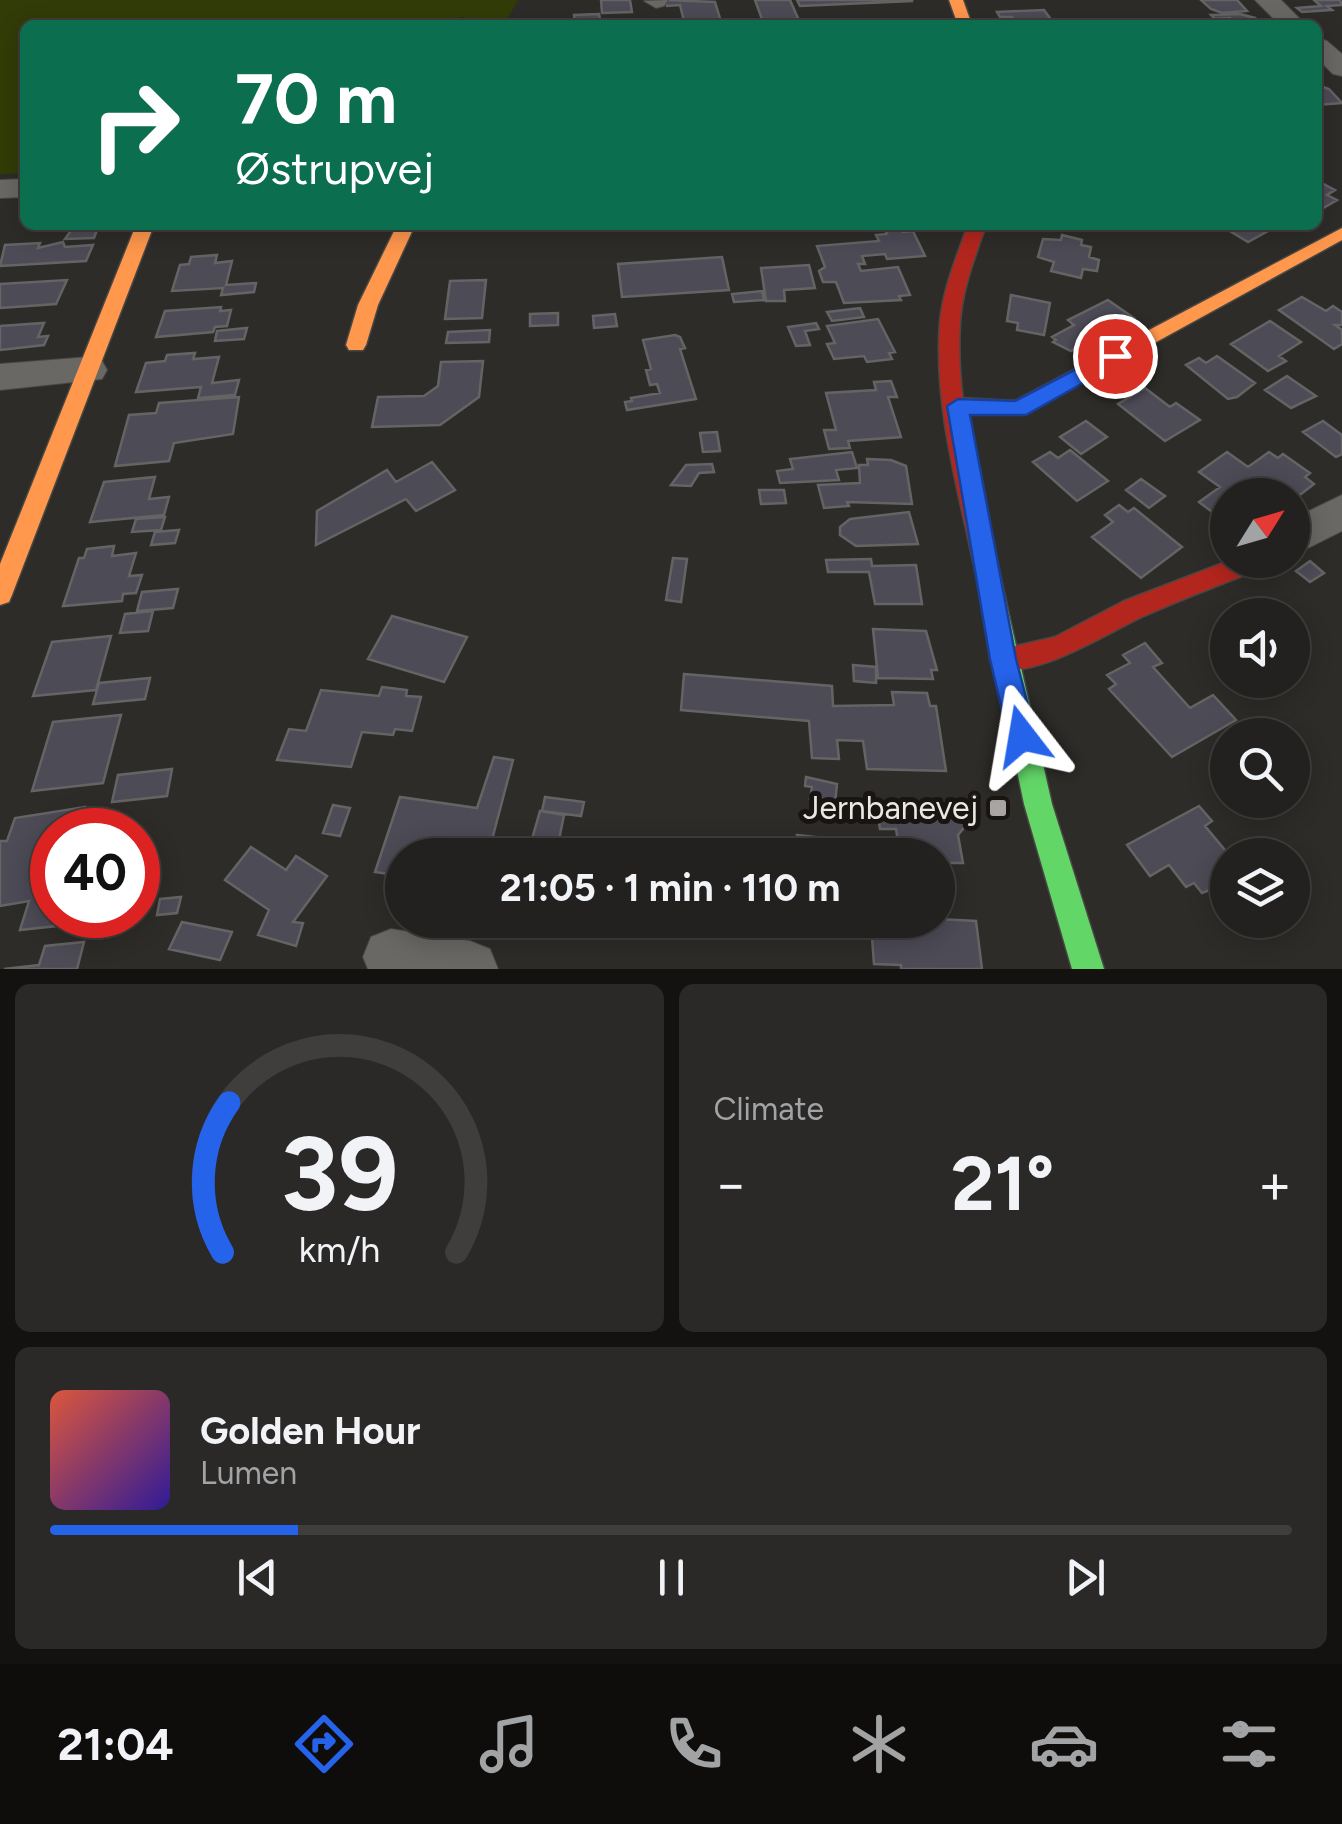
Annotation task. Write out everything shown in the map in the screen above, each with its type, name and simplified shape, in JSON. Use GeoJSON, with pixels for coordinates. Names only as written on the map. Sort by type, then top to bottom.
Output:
{"type":"FeatureCollection","features":[{"type":"Feature","properties":{"kind":"street"},"geometry":{"type":"LineString","coordinates":[[1267,0],[1289,20]]}},
{"type":"Feature","properties":{"kind":"street"},"geometry":{"type":"LineString","coordinates":[[1322,50],[1342,68]]}},
{"type":"Feature","properties":{"kind":"street"},"geometry":{"type":"LineString","coordinates":[[0,595],[143,230]]}},
{"type":"Feature","properties":{"kind":"street"},"geometry":{"type":"LineString","coordinates":[[356,345],[368,305],[404,230]]}},
{"type":"Feature","properties":{"kind":"street"},"geometry":{"type":"LineString","coordinates":[[974,230],[953,296],[949,342],[958,406],[1003,659],[1058,882],[1088,969]]}},
{"type":"Feature","properties":{"kind":"street"},"geometry":{"type":"LineString","coordinates":[[958,406],[1018,409],[1342,234]]}},
{"type":"Feature","properties":{"kind":"street"},"geometry":{"type":"LineString","coordinates":[[0,377],[88,370]]}},
{"type":"Feature","properties":{"kind":"street"},"geometry":{"type":"LineString","coordinates":[[1310,529],[1342,511]]}},
{"type":"Feature","properties":{"kind":"street"},"geometry":{"type":"LineString","coordinates":[[1003,659],[1059,647],[1133,609],[1211,578]]}},
{"type":"Feature","properties":{"kind":"street"},"geometry":{"type":"LineString","coordinates":[[392,957],[470,969]]}},
{"type":"Feature","properties":{"kind":"green space"},"geometry":{"type":"Polygon","coordinates":[[[0,0],[518,0],[507,20],[20,20],[20,173],[0,174],[0,0]]]}},
{"type":"Feature","properties":{"kind":"building"},"geometry":{"type":"Polygon","coordinates":[[[601,0],[630,0],[632,12],[602,13],[601,0]]]}},
{"type":"Feature","properties":{"kind":"building"},"geometry":{"type":"Polygon","coordinates":[[[665,0],[715,2],[720,20],[684,20],[680,5],[667,6],[665,0]]]}},
{"type":"Feature","properties":{"kind":"building"},"geometry":{"type":"Polygon","coordinates":[[[755,0],[790,0],[799,20],[762,20],[755,0]]]}},
{"type":"Feature","properties":{"kind":"building"},"geometry":{"type":"Polygon","coordinates":[[[797,0],[912,0],[912,1],[800,6],[797,0]]]}},
{"type":"Feature","properties":{"kind":"building"},"geometry":{"type":"Polygon","coordinates":[[[1201,0],[1237,0],[1247,11],[1222,13],[1201,0]]]}},
{"type":"Feature","properties":{"kind":"building"},"geometry":{"type":"Polygon","coordinates":[[[1314,0],[1340,0],[1342,5],[1327,6],[1332,10],[1302,12],[1297,8],[1321,6],[1314,0]]]}},
{"type":"Feature","properties":{"kind":"building"},"geometry":{"type":"Polygon","coordinates":[[[1044,10],[1051,20],[1014,20],[1000,17],[997,12],[1044,10]]]}},
{"type":"Feature","properties":{"kind":"building"},"geometry":{"type":"Polygon","coordinates":[[[599,14],[600,20],[574,20],[574,15],[599,14]]]}},
{"type":"Feature","properties":{"kind":"building"},"geometry":{"type":"Polygon","coordinates":[[[1240,14],[1257,20],[1215,19],[1211,15],[1240,14]]]}},
{"type":"Feature","properties":{"kind":"building"},"geometry":{"type":"Polygon","coordinates":[[[1322,86],[1329,89],[1342,103],[1322,105],[1322,86]]]}},
{"type":"Feature","properties":{"kind":"building"},"geometry":{"type":"Polygon","coordinates":[[[1322,183],[1335,190],[1327,195],[1337,200],[1322,209],[1322,183]]]}},
{"type":"Feature","properties":{"kind":"building"},"geometry":{"type":"Polygon","coordinates":[[[71,230],[97,230],[94,238],[65,239],[71,230]]]}},
{"type":"Feature","properties":{"kind":"building"},"geometry":{"type":"Polygon","coordinates":[[[885,230],[913,231],[925,256],[862,256],[865,264],[858,264],[861,271],[898,267],[910,295],[899,296],[901,300],[844,303],[836,282],[823,282],[819,271],[825,267],[817,246],[879,241],[876,235],[887,234],[885,230]]]}},
{"type":"Feature","properties":{"kind":"building"},"geometry":{"type":"Polygon","coordinates":[[[1228,230],[1270,230],[1248,242],[1228,230]]]}},
{"type":"Feature","properties":{"kind":"building"},"geometry":{"type":"Polygon","coordinates":[[[1062,235],[1082,240],[1081,245],[1091,247],[1089,257],[1099,260],[1097,271],[1083,269],[1081,278],[1051,271],[1054,262],[1038,257],[1043,239],[1061,240],[1062,235]]]}},
{"type":"Feature","properties":{"kind":"building"},"geometry":{"type":"Polygon","coordinates":[[[63,242],[65,247],[93,245],[86,261],[0,266],[5,245],[40,243],[38,248],[63,242]]]}},
{"type":"Feature","properties":{"kind":"building"},"geometry":{"type":"Polygon","coordinates":[[[217,255],[215,263],[232,261],[226,285],[256,283],[254,292],[221,295],[223,288],[172,291],[180,265],[189,264],[191,257],[217,255]]]}},
{"type":"Feature","properties":{"kind":"building"},"geometry":{"type":"Polygon","coordinates":[[[722,257],[729,290],[622,297],[618,264],[722,257]]]}},
{"type":"Feature","properties":{"kind":"building"},"geometry":{"type":"Polygon","coordinates":[[[809,265],[815,288],[784,290],[785,301],[766,301],[761,268],[809,265]]]}},
{"type":"Feature","properties":{"kind":"building"},"geometry":{"type":"Polygon","coordinates":[[[67,280],[56,304],[0,308],[0,284],[67,280]]]}},
{"type":"Feature","properties":{"kind":"building"},"geometry":{"type":"Polygon","coordinates":[[[486,280],[482,318],[445,319],[450,281],[486,280]]]}},
{"type":"Feature","properties":{"kind":"building"},"geometry":{"type":"Polygon","coordinates":[[[762,291],[764,300],[734,302],[732,294],[762,291]]]}},
{"type":"Feature","properties":{"kind":"building"},"geometry":{"type":"Polygon","coordinates":[[[1011,295],[1050,303],[1044,335],[1017,330],[1018,323],[1007,321],[1011,295]]]}},
{"type":"Feature","properties":{"kind":"building"},"geometry":{"type":"Polygon","coordinates":[[[1302,297],[1326,311],[1333,306],[1342,312],[1342,325],[1335,325],[1342,330],[1342,344],[1334,349],[1279,310],[1302,297]]]}},
{"type":"Feature","properties":{"kind":"building"},"geometry":{"type":"Polygon","coordinates":[[[1108,300],[1134,318],[1071,351],[1053,342],[1056,340],[1052,337],[1074,325],[1068,320],[1108,300]]]}},
{"type":"Feature","properties":{"kind":"building"},"geometry":{"type":"Polygon","coordinates":[[[221,307],[220,311],[231,310],[227,326],[215,327],[213,332],[156,337],[165,311],[221,307]]]}},
{"type":"Feature","properties":{"kind":"building"},"geometry":{"type":"Polygon","coordinates":[[[860,308],[864,317],[832,321],[827,312],[860,308]]]}},
{"type":"Feature","properties":{"kind":"building"},"geometry":{"type":"Polygon","coordinates":[[[558,313],[558,325],[530,326],[530,314],[558,313]]]}},
{"type":"Feature","properties":{"kind":"building"},"geometry":{"type":"Polygon","coordinates":[[[615,314],[617,326],[594,328],[593,316],[615,314]]]}},
{"type":"Feature","properties":{"kind":"building"},"geometry":{"type":"Polygon","coordinates":[[[878,319],[895,352],[889,353],[892,359],[834,359],[827,344],[835,343],[827,326],[878,319]]]}},
{"type":"Feature","properties":{"kind":"building"},"geometry":{"type":"Polygon","coordinates":[[[1270,321],[1301,342],[1279,356],[1286,361],[1268,371],[1231,344],[1270,321]]]}},
{"type":"Feature","properties":{"kind":"building"},"geometry":{"type":"Polygon","coordinates":[[[44,323],[38,337],[48,336],[44,345],[0,350],[0,326],[44,323]]]}},
{"type":"Feature","properties":{"kind":"building"},"geometry":{"type":"Polygon","coordinates":[[[816,323],[819,329],[805,331],[810,345],[796,346],[788,327],[816,323]]]}},
{"type":"Feature","properties":{"kind":"building"},"geometry":{"type":"Polygon","coordinates":[[[247,328],[244,339],[215,341],[217,331],[247,328]]]}},
{"type":"Feature","properties":{"kind":"building"},"geometry":{"type":"Polygon","coordinates":[[[490,330],[489,342],[446,343],[448,332],[490,330]]]}},
{"type":"Feature","properties":{"kind":"building"},"geometry":{"type":"Polygon","coordinates":[[[675,335],[685,348],[680,349],[696,399],[627,410],[625,402],[632,401],[631,398],[660,393],[657,384],[650,385],[646,370],[651,369],[643,340],[675,335]]]}},
{"type":"Feature","properties":{"kind":"building"},"geometry":{"type":"Polygon","coordinates":[[[195,353],[193,359],[219,357],[212,383],[239,380],[235,395],[198,398],[201,387],[136,392],[146,363],[165,361],[167,355],[195,353]]]}},
{"type":"Feature","properties":{"kind":"building"},"geometry":{"type":"Polygon","coordinates":[[[1217,356],[1255,383],[1228,399],[1186,365],[1199,358],[1206,363],[1217,356]]]}},
{"type":"Feature","properties":{"kind":"building"},"geometry":{"type":"Polygon","coordinates":[[[483,361],[479,397],[440,425],[372,427],[378,397],[424,396],[438,386],[441,362],[483,361]]]}},
{"type":"Feature","properties":{"kind":"building"},"geometry":{"type":"Polygon","coordinates":[[[1287,376],[1316,396],[1291,408],[1265,390],[1287,376]]]}},
{"type":"Feature","properties":{"kind":"building"},"geometry":{"type":"Polygon","coordinates":[[[891,381],[897,397],[888,397],[901,437],[848,441],[850,448],[829,449],[824,430],[836,430],[826,393],[876,390],[874,382],[891,381]]]}},
{"type":"Feature","properties":{"kind":"building"},"geometry":{"type":"Polygon","coordinates":[[[1145,388],[1170,407],[1176,403],[1200,420],[1165,441],[1118,404],[1145,388]]]}},
{"type":"Feature","properties":{"kind":"building"},"geometry":{"type":"Polygon","coordinates":[[[239,397],[233,434],[174,443],[169,461],[115,466],[129,415],[156,413],[159,403],[239,397]]]}},
{"type":"Feature","properties":{"kind":"building"},"geometry":{"type":"Polygon","coordinates":[[[1086,421],[1107,437],[1081,454],[1060,437],[1086,421]]]}},
{"type":"Feature","properties":{"kind":"building"},"geometry":{"type":"Polygon","coordinates":[[[1323,421],[1342,435],[1342,454],[1336,457],[1303,432],[1323,421]]]}},
{"type":"Feature","properties":{"kind":"building"},"geometry":{"type":"Polygon","coordinates":[[[717,432],[720,451],[703,452],[700,433],[717,432]]]}},
{"type":"Feature","properties":{"kind":"building"},"geometry":{"type":"Polygon","coordinates":[[[1070,450],[1108,481],[1077,501],[1033,462],[1050,452],[1058,458],[1070,450]]]}},
{"type":"Feature","properties":{"kind":"building"},"geometry":{"type":"Polygon","coordinates":[[[852,452],[857,468],[836,470],[839,480],[780,483],[777,471],[793,469],[790,459],[852,452]]]}},
{"type":"Feature","properties":{"kind":"building"},"geometry":{"type":"Polygon","coordinates":[[[1227,452],[1248,467],[1269,452],[1278,458],[1283,454],[1310,473],[1306,478],[1210,480],[1199,472],[1227,452]]]}},
{"type":"Feature","properties":{"kind":"building"},"geometry":{"type":"Polygon","coordinates":[[[867,459],[891,460],[906,466],[912,504],[847,502],[849,506],[824,508],[818,485],[860,483],[859,465],[868,465],[867,459]]]}},
{"type":"Feature","properties":{"kind":"building"},"geometry":{"type":"Polygon","coordinates":[[[432,462],[455,490],[416,511],[406,499],[316,545],[317,511],[387,470],[396,482],[432,462]]]}},
{"type":"Feature","properties":{"kind":"building"},"geometry":{"type":"Polygon","coordinates":[[[712,464],[714,472],[699,473],[691,486],[671,485],[686,465],[712,464]]]}},
{"type":"Feature","properties":{"kind":"building"},"geometry":{"type":"Polygon","coordinates":[[[155,477],[149,499],[169,497],[164,515],[90,522],[104,482],[155,477]]]}},
{"type":"Feature","properties":{"kind":"building"},"geometry":{"type":"Polygon","coordinates":[[[1141,479],[1165,496],[1149,508],[1126,490],[1141,479]]]}},
{"type":"Feature","properties":{"kind":"building"},"geometry":{"type":"Polygon","coordinates":[[[759,490],[784,490],[786,503],[761,504],[759,490]]]}},
{"type":"Feature","properties":{"kind":"building"},"geometry":{"type":"Polygon","coordinates":[[[1210,494],[1210,510],[1199,502],[1210,494]]]}},
{"type":"Feature","properties":{"kind":"building"},"geometry":{"type":"Polygon","coordinates":[[[1119,505],[1128,512],[1134,508],[1182,547],[1141,578],[1092,537],[1113,522],[1105,515],[1119,505]]]}},
{"type":"Feature","properties":{"kind":"building"},"geometry":{"type":"Polygon","coordinates":[[[909,512],[918,544],[856,546],[840,535],[840,527],[850,519],[909,512]]]}},
{"type":"Feature","properties":{"kind":"building"},"geometry":{"type":"Polygon","coordinates":[[[165,517],[161,530],[132,532],[136,519],[165,517]]]}},
{"type":"Feature","properties":{"kind":"building"},"geometry":{"type":"Polygon","coordinates":[[[179,530],[175,543],[151,545],[155,532],[179,530]]]}},
{"type":"Feature","properties":{"kind":"building"},"geometry":{"type":"Polygon","coordinates":[[[114,546],[112,556],[136,553],[129,576],[142,575],[136,593],[123,594],[122,601],[63,606],[79,558],[84,558],[87,549],[114,546]]]}},
{"type":"Feature","properties":{"kind":"building"},"geometry":{"type":"Polygon","coordinates":[[[673,558],[687,559],[681,602],[666,600],[673,558]]]}},
{"type":"Feature","properties":{"kind":"building"},"geometry":{"type":"Polygon","coordinates":[[[871,559],[872,566],[916,565],[922,604],[875,604],[869,572],[828,572],[826,560],[871,559]]]}},
{"type":"Feature","properties":{"kind":"building"},"geometry":{"type":"Polygon","coordinates":[[[1310,561],[1324,573],[1310,582],[1305,578],[1310,578],[1310,561]]]}},
{"type":"Feature","properties":{"kind":"building"},"geometry":{"type":"Polygon","coordinates":[[[178,589],[173,608],[137,611],[142,592],[178,589]]]}},
{"type":"Feature","properties":{"kind":"building"},"geometry":{"type":"Polygon","coordinates":[[[153,611],[148,631],[120,633],[125,614],[153,611]]]}},
{"type":"Feature","properties":{"kind":"building"},"geometry":{"type":"Polygon","coordinates":[[[392,616],[467,637],[444,682],[368,659],[392,616]]]}},
{"type":"Feature","properties":{"kind":"building"},"geometry":{"type":"Polygon","coordinates":[[[873,629],[926,631],[937,670],[931,670],[933,679],[878,678],[873,629]]]}},
{"type":"Feature","properties":{"kind":"building"},"geometry":{"type":"Polygon","coordinates":[[[111,636],[96,690],[33,696],[52,642],[111,636]]]}},
{"type":"Feature","properties":{"kind":"building"},"geometry":{"type":"Polygon","coordinates":[[[1145,643],[1162,663],[1153,667],[1190,708],[1210,697],[1234,718],[1210,718],[1210,735],[1172,757],[1109,689],[1116,684],[1107,675],[1130,663],[1123,655],[1145,643]]]}},
{"type":"Feature","properties":{"kind":"building"},"geometry":{"type":"Polygon","coordinates":[[[853,665],[876,667],[876,683],[854,681],[853,665]]]}},
{"type":"Feature","properties":{"kind":"building"},"geometry":{"type":"Polygon","coordinates":[[[684,674],[832,686],[833,706],[894,705],[892,692],[927,693],[930,706],[936,706],[946,771],[867,769],[863,741],[837,740],[839,759],[812,758],[809,721],[681,710],[684,674]]]}},
{"type":"Feature","properties":{"kind":"building"},"geometry":{"type":"Polygon","coordinates":[[[150,678],[145,699],[93,704],[99,683],[150,678]]]}},
{"type":"Feature","properties":{"kind":"building"},"geometry":{"type":"Polygon","coordinates":[[[382,687],[407,690],[406,696],[421,697],[412,731],[395,729],[393,735],[362,732],[351,767],[277,760],[289,729],[306,731],[321,690],[379,696],[382,687]]]}},
{"type":"Feature","properties":{"kind":"building"},"geometry":{"type":"Polygon","coordinates":[[[121,715],[103,783],[32,791],[53,722],[121,715]]]}},
{"type":"Feature","properties":{"kind":"building"},"geometry":{"type":"Polygon","coordinates":[[[494,757],[513,760],[492,838],[386,838],[400,797],[477,808],[494,757]]]}},
{"type":"Feature","properties":{"kind":"building"},"geometry":{"type":"Polygon","coordinates":[[[172,769],[167,796],[112,802],[118,775],[172,769]]]}},
{"type":"Feature","properties":{"kind":"building"},"geometry":{"type":"Polygon","coordinates":[[[806,777],[837,784],[835,804],[810,799],[812,787],[805,786],[806,777]]]}},
{"type":"Feature","properties":{"kind":"building"},"geometry":{"type":"Polygon","coordinates":[[[545,797],[584,802],[581,816],[542,811],[545,797]]]}},
{"type":"Feature","properties":{"kind":"building"},"geometry":{"type":"Polygon","coordinates":[[[952,802],[967,824],[958,835],[963,863],[955,863],[955,838],[897,838],[896,829],[880,829],[876,804],[952,802]]]}},
{"type":"Feature","properties":{"kind":"building"},"geometry":{"type":"Polygon","coordinates":[[[333,805],[350,808],[340,836],[323,833],[333,805]]]}},
{"type":"Feature","properties":{"kind":"building"},"geometry":{"type":"Polygon","coordinates":[[[1199,806],[1212,821],[1205,826],[1215,838],[1210,838],[1210,890],[1202,893],[1194,883],[1186,887],[1169,865],[1150,876],[1127,845],[1199,806]]]}},
{"type":"Feature","properties":{"kind":"building"},"geometry":{"type":"Polygon","coordinates":[[[540,811],[564,815],[559,838],[532,838],[540,811]]]}},
{"type":"Feature","properties":{"kind":"building"},"geometry":{"type":"Polygon","coordinates":[[[30,816],[30,929],[20,930],[29,901],[0,906],[0,841],[7,841],[15,818],[30,816]]]}},
{"type":"Feature","properties":{"kind":"building"},"geometry":{"type":"Polygon","coordinates":[[[385,842],[385,873],[375,872],[385,842]]]}},
{"type":"Feature","properties":{"kind":"building"},"geometry":{"type":"Polygon","coordinates":[[[251,847],[286,870],[296,856],[327,876],[293,922],[303,923],[296,946],[258,935],[269,910],[225,880],[251,847]]]}},
{"type":"Feature","properties":{"kind":"building"},"geometry":{"type":"Polygon","coordinates":[[[181,897],[177,913],[160,915],[160,899],[181,897]]]}},
{"type":"Feature","properties":{"kind":"building"},"geometry":{"type":"Polygon","coordinates":[[[955,920],[976,921],[982,969],[901,969],[901,965],[874,964],[872,938],[955,938],[955,920]]]}},
{"type":"Feature","properties":{"kind":"building"},"geometry":{"type":"Polygon","coordinates":[[[182,922],[232,932],[220,960],[169,949],[182,922]]]}},
{"type":"Feature","properties":{"kind":"building"},"geometry":{"type":"Polygon","coordinates":[[[84,942],[77,969],[4,969],[39,965],[45,946],[84,942]]]}},
{"type":"Feature","properties":{"kind":"traffic: fast"},"geometry":{"type":"LineString","coordinates":[[990,584],[1038,804],[1088,969]]}},
{"type":"Feature","properties":{"kind":"traffic: slow"},"geometry":{"type":"LineString","coordinates":[[956,0],[963,20]]}},
{"type":"Feature","properties":{"kind":"traffic: slow"},"geometry":{"type":"LineString","coordinates":[[0,595],[143,230]]}},
{"type":"Feature","properties":{"kind":"traffic: slow"},"geometry":{"type":"LineString","coordinates":[[356,345],[368,305],[404,230]]}},
{"type":"Feature","properties":{"kind":"traffic: slow"},"geometry":{"type":"LineString","coordinates":[[958,406],[1018,409],[1342,233]]}},
{"type":"Feature","properties":{"kind":"traffic: jam"},"geometry":{"type":"LineString","coordinates":[[975,230],[954,297],[949,351],[962,452],[990,584]]}},
{"type":"Feature","properties":{"kind":"traffic: jam"},"geometry":{"type":"LineString","coordinates":[[1003,659],[1059,647],[1133,609],[1211,578]]}},
{"type":"Feature","properties":{"kind":"place","name":"Jernbanevej"},"geometry":{"type":"Point","coordinates":[998,808]}},
{"type":"Feature","properties":{"kind":"route"},"geometry":{"type":"LineString","coordinates":[[1022,736],[1003,659],[958,406],[1018,409],[1115,356]]}}]}
